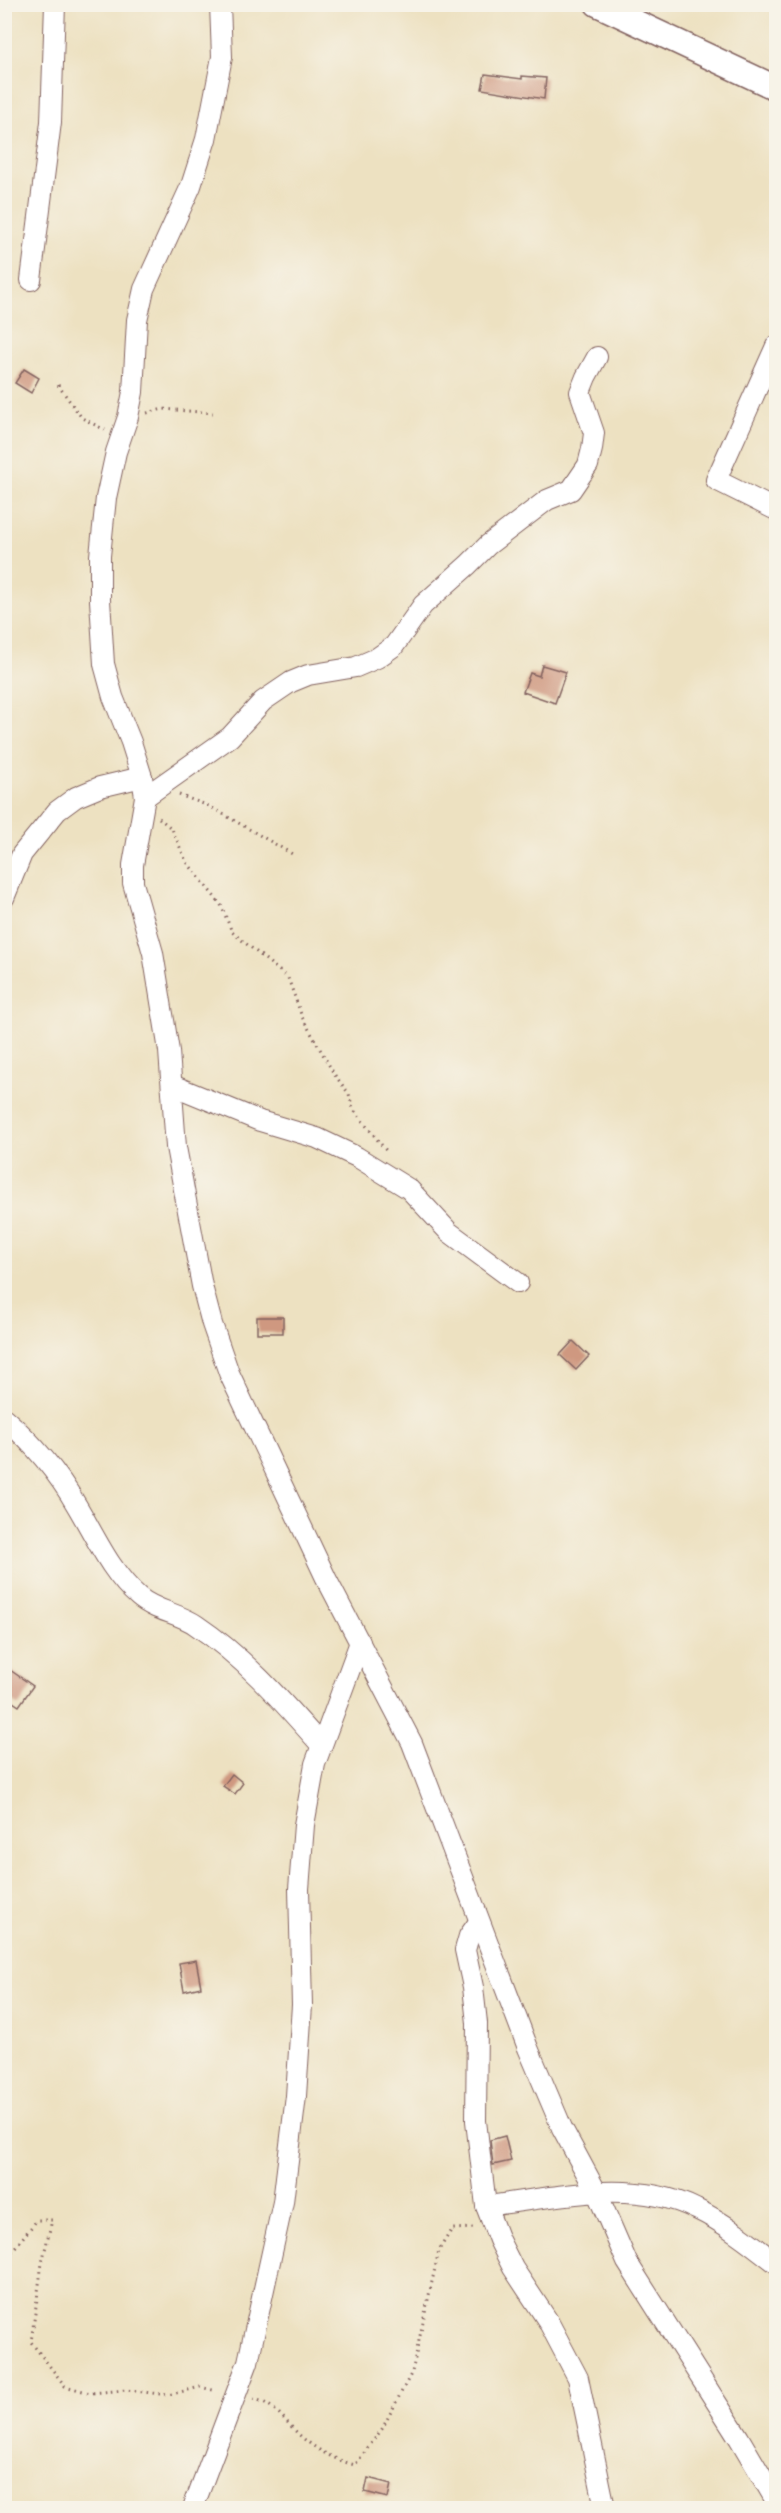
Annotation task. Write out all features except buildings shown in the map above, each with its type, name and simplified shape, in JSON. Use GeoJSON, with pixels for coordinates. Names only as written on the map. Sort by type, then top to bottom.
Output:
{"type":"FeatureCollection","features":[{"type":"Feature","properties":{"kind":"street"},"geometry":{"type":"LineString","coordinates":[[31,279],[51,122],[55,4]]}},
{"type":"Feature","properties":{"kind":"street"},"geometry":{"type":"LineString","coordinates":[[153,792],[142,777],[113,697],[104,663],[100,556],[106,498],[133,392],[137,320],[144,290],[190,186],[206,139],[222,57],[220,4]]}},
{"type":"Feature","properties":{"kind":"street"},"geometry":{"type":"LineString","coordinates":[[597,4],[777,88]]}},
{"type":"Feature","properties":{"kind":"street"},"geometry":{"type":"LineString","coordinates":[[777,346],[716,480],[777,510]]}},
{"type":"Feature","properties":{"kind":"street"},"geometry":{"type":"LineString","coordinates":[[597,357],[580,392],[594,434],[592,449],[588,465],[571,490],[547,500],[488,544],[468,566],[423,605],[394,646],[377,658],[356,667],[308,675],[291,682],[263,701],[230,737],[153,792],[133,865],[133,882],[153,953],[172,1085],[174,1127],[183,1189],[212,1324],[229,1373],[326,1578],[412,1743],[478,1922],[528,2048],[558,2118],[597,2193],[627,2262],[777,2501]]}},
{"type":"Feature","properties":{"kind":"street"},"geometry":{"type":"LineString","coordinates":[[4,898],[22,854],[57,811],[76,797],[100,787],[142,777]]}},
{"type":"Feature","properties":{"kind":"street"},"geometry":{"type":"LineString","coordinates":[[172,1085],[260,1121],[317,1138],[357,1157],[409,1189],[449,1232],[518,1283]]}},
{"type":"Feature","properties":{"kind":"street"},"geometry":{"type":"LineString","coordinates":[[4,1418],[38,1452],[63,1482],[95,1539],[139,1597],[150,1605],[194,1623],[236,1654],[321,1744]]}},
{"type":"Feature","properties":{"kind":"street"},"geometry":{"type":"LineString","coordinates":[[193,2508],[248,2362],[283,2202],[296,2096],[301,2016],[299,1888],[303,1825],[310,1783],[321,1744],[360,1642]]}},
{"type":"Feature","properties":{"kind":"street"},"geometry":{"type":"LineString","coordinates":[[478,1922],[469,1936],[465,1950],[473,1987],[477,2023],[476,2121],[486,2206],[513,2268],[548,2321],[578,2378],[605,2508]]}},
{"type":"Feature","properties":{"kind":"street"},"geometry":{"type":"LineString","coordinates":[[486,2206],[618,2191],[665,2198],[696,2209],[777,2263]]}},
{"type":"Feature","properties":{"kind":"path"},"geometry":{"type":"LineString","coordinates":[[294,855],[209,806],[153,792],[156,816],[172,829],[186,861],[221,905],[232,932],[288,978],[302,1017],[334,1074],[349,1094],[353,1109],[387,1152],[396,1157]]}}]}
